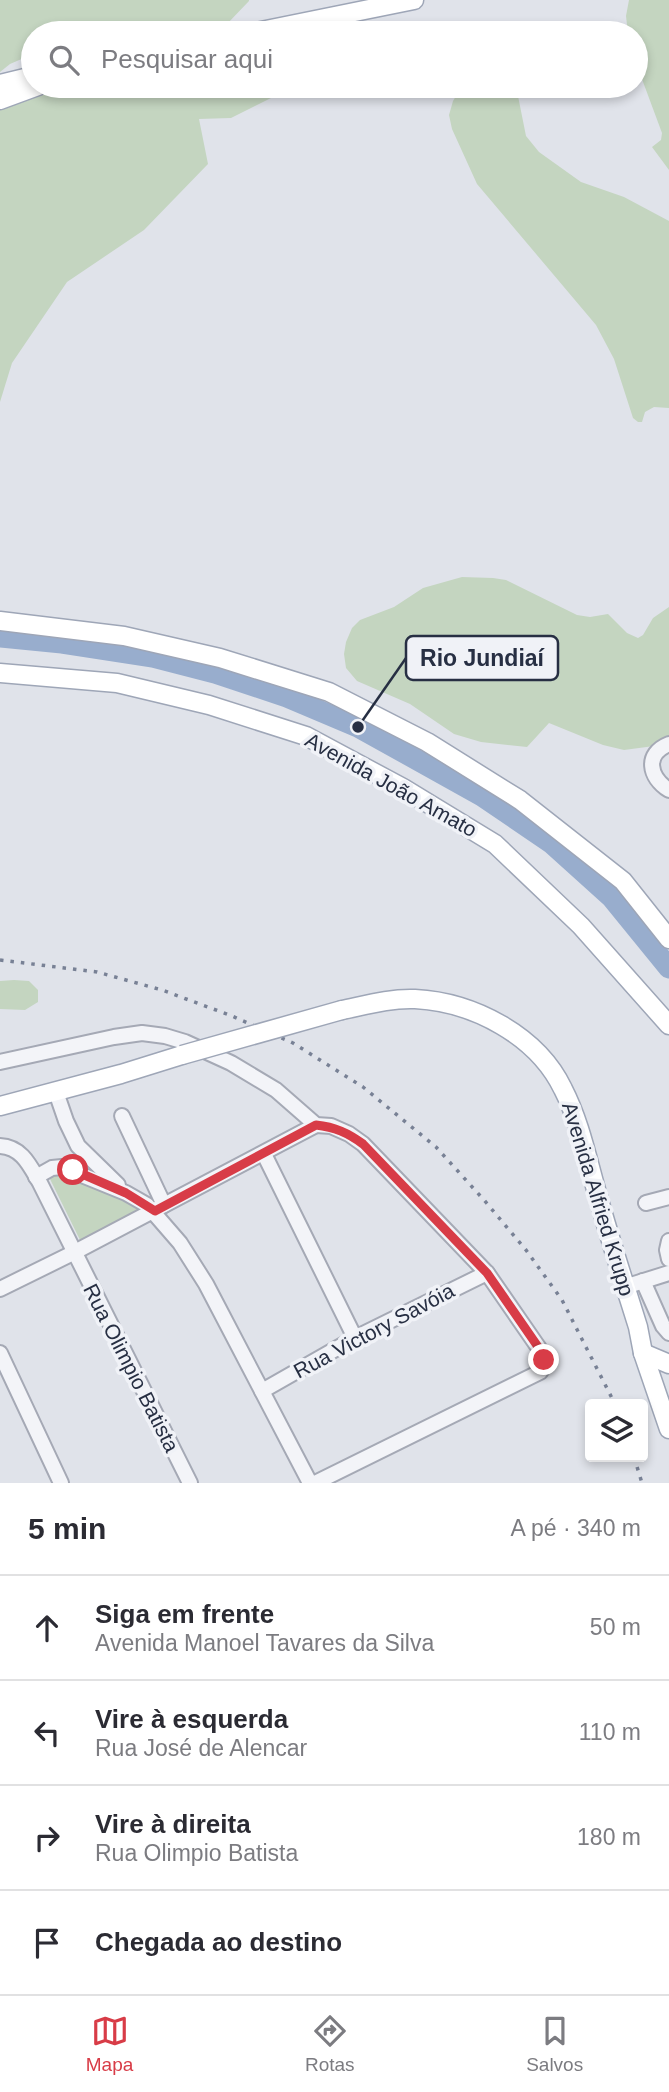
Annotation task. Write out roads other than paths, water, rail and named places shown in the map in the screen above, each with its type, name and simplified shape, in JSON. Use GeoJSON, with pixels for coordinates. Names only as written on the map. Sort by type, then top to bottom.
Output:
{"type":"FeatureCollection","features":[{"type":"Feature","properties":{"kind":"main road"},"geometry":{"type":"LineString","coordinates":[[310,21],[414,0]]}},
{"type":"Feature","properties":{"kind":"main road"},"geometry":{"type":"LineString","coordinates":[[0,84],[21,79]]}},
{"type":"Feature","properties":{"kind":"main road"},"geometry":{"type":"LineString","coordinates":[[0,100],[21,92]]}},
{"type":"Feature","properties":{"kind":"main road"},"geometry":{"type":"LineString","coordinates":[[0,621],[124,636],[220,658],[329,692],[427,743],[520,800],[623,881],[669,939]]}},
{"type":"Feature","properties":{"kind":"main road","name":"Avenida João Amato"},"geometry":{"type":"LineString","coordinates":[[0,673],[117,683],[209,705],[306,736],[403,788],[495,844],[581,926],[669,1025]]}},
{"type":"Feature","properties":{"kind":"main road","name":"Avenida Alfried Krupp"},"geometry":{"type":"LineString","coordinates":[[2,1106],[342,1010],[379,1002],[414,999],[445,1003],[473,1012],[513,1031],[539,1054],[563,1087],[634,1284],[643,1353],[668,1419]]}},
{"type":"Feature","properties":{"kind":"main road"},"geometry":{"type":"LineString","coordinates":[[643,1353],[669,1364]]}},
{"type":"Feature","properties":{"kind":"street"},"geometry":{"type":"LineString","coordinates":[[665,745],[653,757],[652,771],[658,783],[669,790]]}},
{"type":"Feature","properties":{"kind":"street"},"geometry":{"type":"LineString","coordinates":[[0,1062],[114,1037],[142,1034],[165,1036],[231,1063],[276,1090],[316,1125]]}},
{"type":"Feature","properties":{"kind":"street"},"geometry":{"type":"LineString","coordinates":[[57,1092],[66,1121],[78,1146],[126,1193]]}},
{"type":"Feature","properties":{"kind":"street"},"geometry":{"type":"LineString","coordinates":[[122,1116],[159,1208],[206,1284],[310,1483]]}},
{"type":"Feature","properties":{"kind":"street"},"geometry":{"type":"LineString","coordinates":[[0,1289],[316,1125],[331,1126],[349,1134],[363,1144],[487,1273],[543,1354],[544,1366],[536,1374],[315,1483]]}},
{"type":"Feature","properties":{"kind":"street"},"geometry":{"type":"LineString","coordinates":[[0,1146],[16,1150],[23,1156],[73,1253]]}},
{"type":"Feature","properties":{"kind":"street"},"geometry":{"type":"LineString","coordinates":[[264,1154],[355,1338]]}},
{"type":"Feature","properties":{"kind":"street"},"geometry":{"type":"LineString","coordinates":[[36,1177],[52,1168],[62,1167],[159,1208]]}},
{"type":"Feature","properties":{"kind":"street"},"geometry":{"type":"LineString","coordinates":[[646,1203],[669,1197]]}},
{"type":"Feature","properties":{"kind":"street"},"geometry":{"type":"LineString","coordinates":[[669,1241],[669,1259]]}},
{"type":"Feature","properties":{"kind":"street","name":"Rua Olimpio Batista"},"geometry":{"type":"LineString","coordinates":[[73,1253],[190,1483]]}},
{"type":"Feature","properties":{"kind":"street","name":"Rua Victory Savóia"},"geometry":{"type":"LineString","coordinates":[[262,1391],[355,1338],[487,1273]]}},
{"type":"Feature","properties":{"kind":"street"},"geometry":{"type":"LineString","coordinates":[[669,1273],[634,1284],[669,1333]]}},
{"type":"Feature","properties":{"kind":"street"},"geometry":{"type":"LineString","coordinates":[[0,1353],[61,1483]]}},
{"type":"Feature","properties":{"kind":"waterway"},"geometry":{"type":"LineString","coordinates":[[0,637],[153,657],[215,673],[287,697],[358,727],[482,796],[551,843],[612,898],[669,968]]}},
{"type":"Feature","properties":{"kind":"railway"},"geometry":{"type":"LineString","coordinates":[[0,960],[97,972],[162,990],[232,1016],[293,1043],[363,1087],[436,1147],[526,1250],[562,1300],[612,1399]]}},
{"type":"Feature","properties":{"kind":"railway"},"geometry":{"type":"LineString","coordinates":[[636,1462],[642,1483]]}},
{"type":"Feature","properties":{"kind":"place","name":"Rio Jundiaí"},"geometry":{"type":"Point","coordinates":[358,727]}}]}
